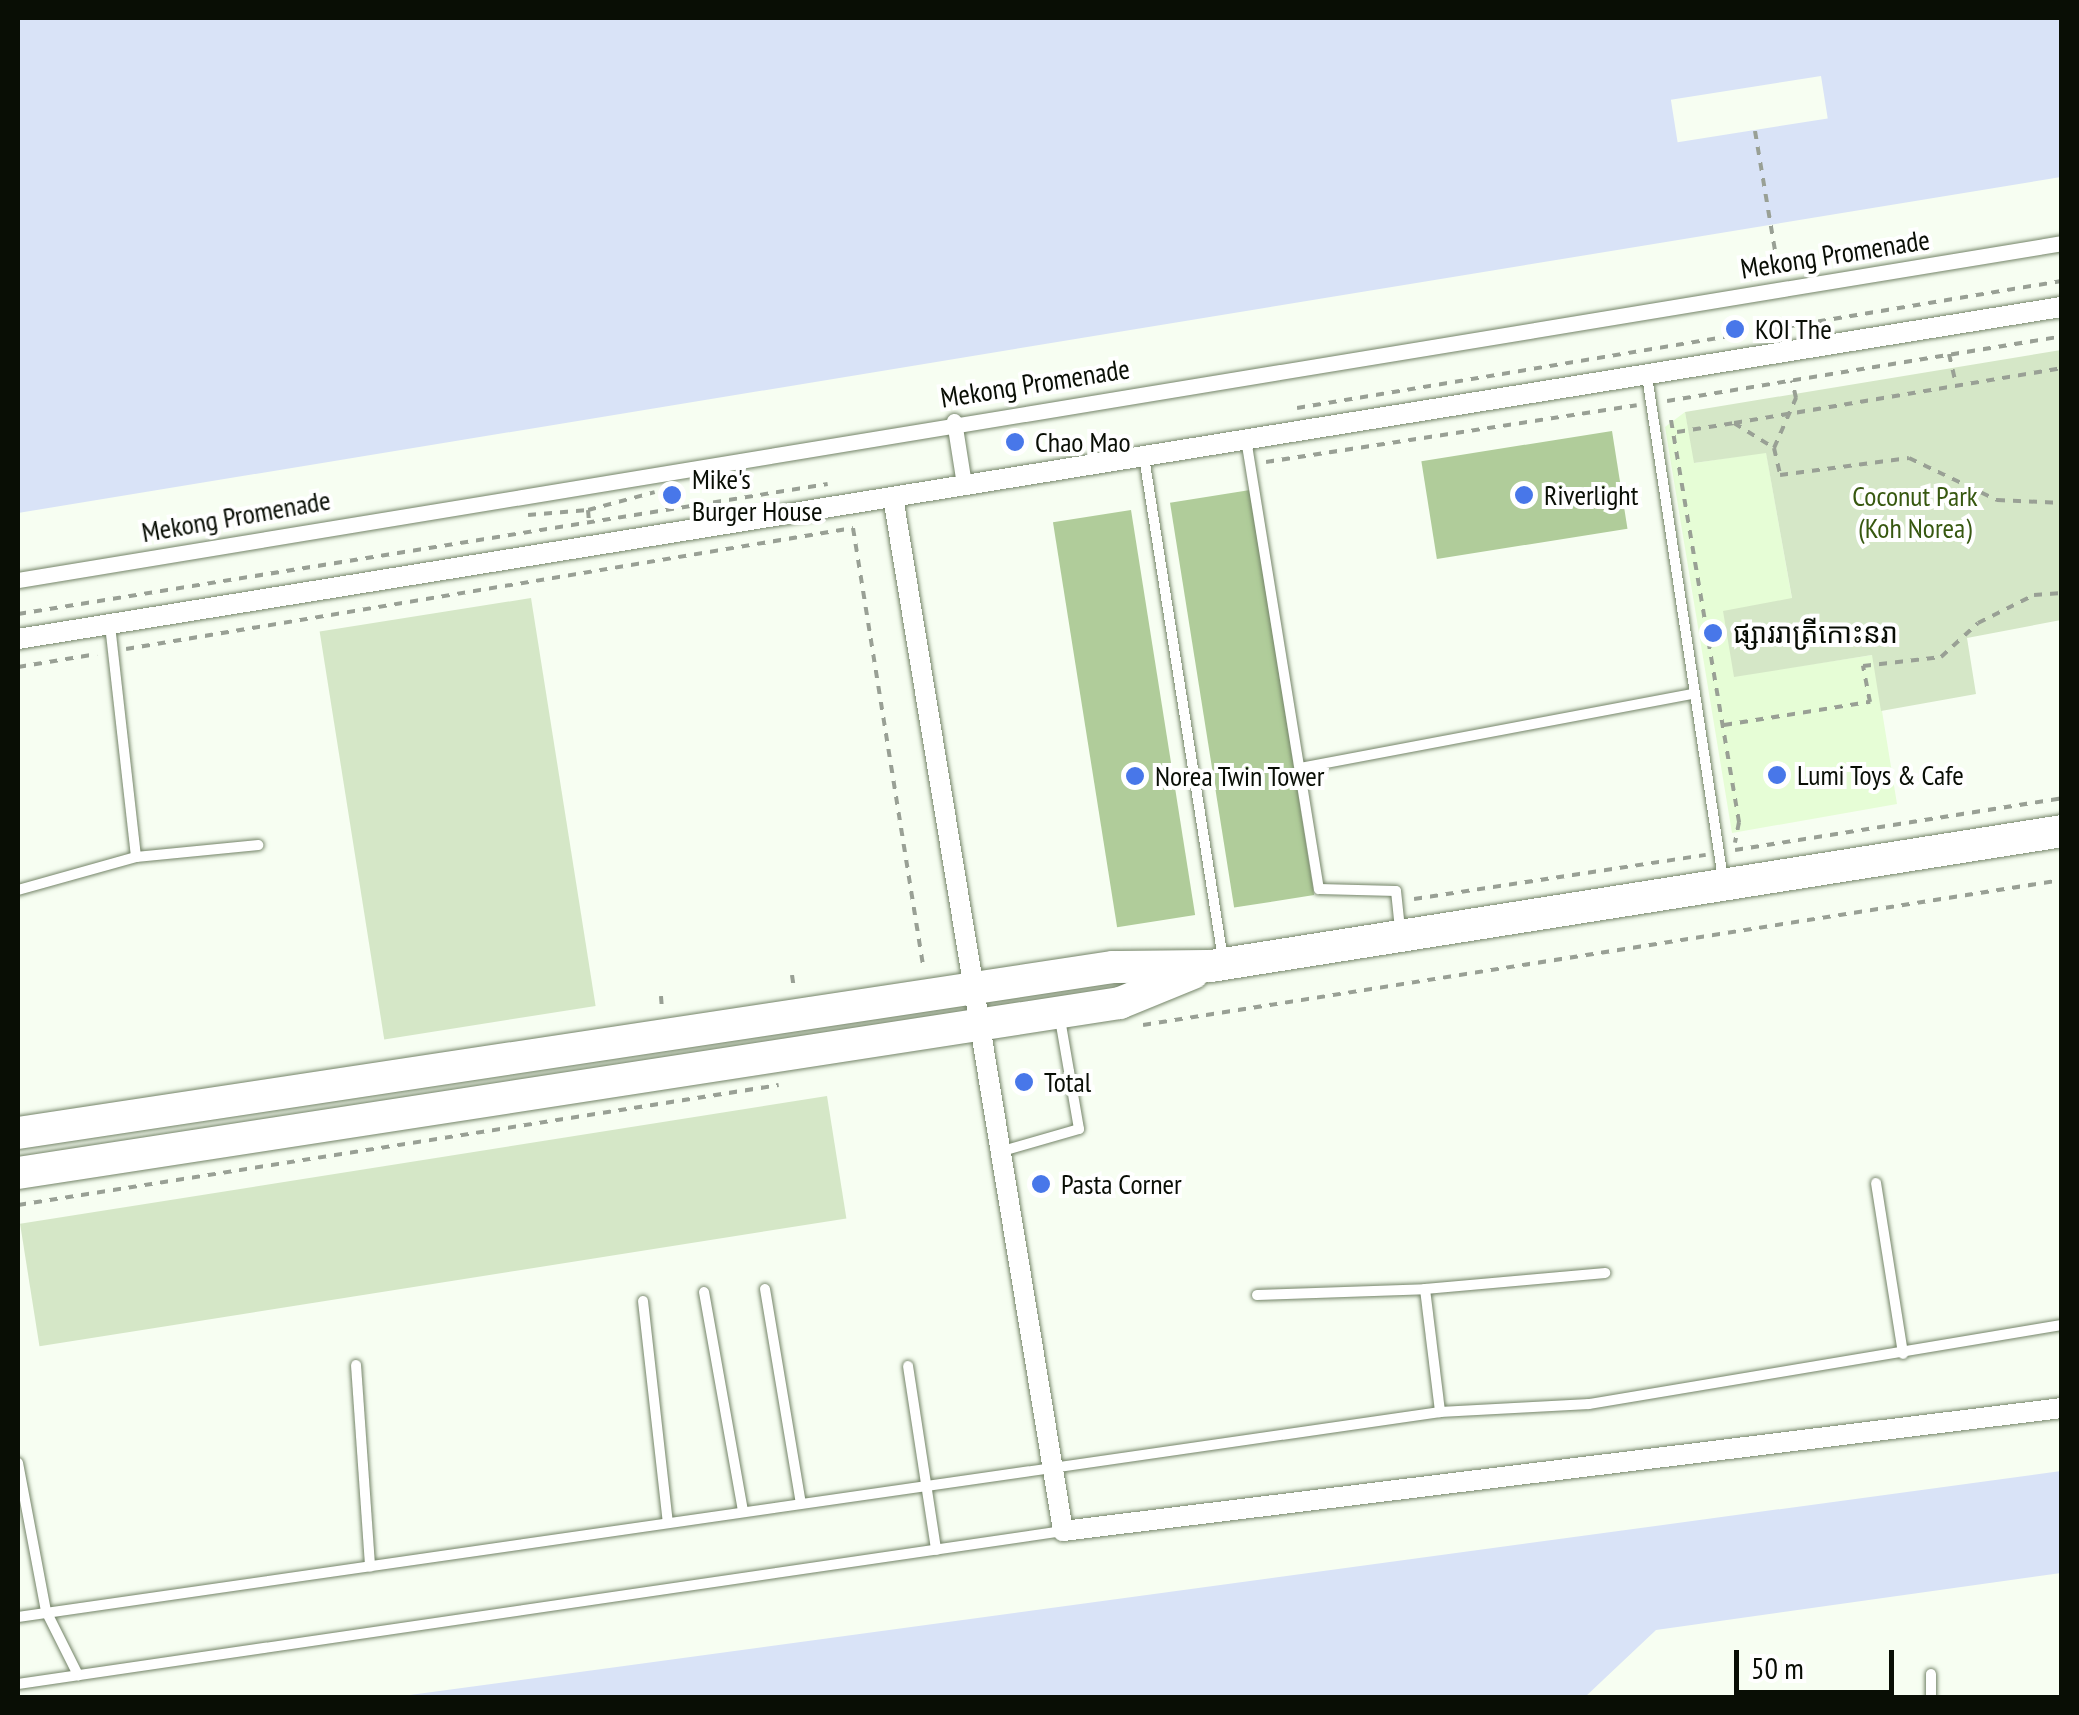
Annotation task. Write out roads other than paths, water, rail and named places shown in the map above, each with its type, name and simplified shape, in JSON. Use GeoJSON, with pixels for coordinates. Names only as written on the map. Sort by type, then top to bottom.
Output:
{"type":"FeatureCollection","features":[{"type":"Feature","properties":{"kind":"main road"},"geometry":{"type":"LineString","coordinates":[[18,1133],[1112,967],[1218,965],[2062,831]]}},
{"type":"Feature","properties":{"kind":"main road"},"geometry":{"type":"LineString","coordinates":[[18,1173],[1120,1003],[1218,965]]}},
{"type":"Feature","properties":{"kind":"street","name":"Mekong Promenade"},"geometry":{"type":"LineString","coordinates":[[18,580],[954,421],[2062,243]]}},
{"type":"Feature","properties":{"kind":"street"},"geometry":{"type":"LineString","coordinates":[[18,640],[2062,307]]}},
{"type":"Feature","properties":{"kind":"street"},"geometry":{"type":"LineString","coordinates":[[954,421],[964,484]]}},
{"type":"Feature","properties":{"kind":"street"},"geometry":{"type":"LineString","coordinates":[[893,497],[970,987],[1006,1150],[1050,1465],[1063,1531],[2062,1408]]}},
{"type":"Feature","properties":{"kind":"lane"},"geometry":{"type":"LineString","coordinates":[[1647,376],[1724,884]]}},
{"type":"Feature","properties":{"kind":"lane"},"geometry":{"type":"LineString","coordinates":[[1246,438],[1319,888],[1396,892],[1401,936]]}},
{"type":"Feature","properties":{"kind":"lane"},"geometry":{"type":"LineString","coordinates":[[1144,456],[1218,965]]}},
{"type":"Feature","properties":{"kind":"lane"},"geometry":{"type":"LineString","coordinates":[[109,624],[117,650],[136,858]]}},
{"type":"Feature","properties":{"kind":"lane"},"geometry":{"type":"LineString","coordinates":[[1300,768],[1693,694]]}},
{"type":"Feature","properties":{"kind":"lane"},"geometry":{"type":"LineString","coordinates":[[18,890],[136,858],[258,845]]}},
{"type":"Feature","properties":{"kind":"lane"},"geometry":{"type":"LineString","coordinates":[[1006,1150],[1078,1129],[1059,1012]]}},
{"type":"Feature","properties":{"kind":"lane"},"geometry":{"type":"LineString","coordinates":[[1876,1184],[1903,1354]]}},
{"type":"Feature","properties":{"kind":"lane"},"geometry":{"type":"LineString","coordinates":[[1257,1294],[1425,1289],[1605,1273]]}},
{"type":"Feature","properties":{"kind":"lane"},"geometry":{"type":"LineString","coordinates":[[765,1288],[801,1503]]}},
{"type":"Feature","properties":{"kind":"lane"},"geometry":{"type":"LineString","coordinates":[[1425,1289],[1440,1412]]}},
{"type":"Feature","properties":{"kind":"lane"},"geometry":{"type":"LineString","coordinates":[[704,1292],[743,1512]]}},
{"type":"Feature","properties":{"kind":"lane"},"geometry":{"type":"LineString","coordinates":[[642,1301],[668,1523]]}},
{"type":"Feature","properties":{"kind":"lane"},"geometry":{"type":"LineString","coordinates":[[18,1616],[1440,1412],[1589,1404],[2062,1325]]}},
{"type":"Feature","properties":{"kind":"lane"},"geometry":{"type":"LineString","coordinates":[[356,1365],[370,1567]]}},
{"type":"Feature","properties":{"kind":"lane"},"geometry":{"type":"LineString","coordinates":[[908,1366],[931,1485],[936,1550]]}},
{"type":"Feature","properties":{"kind":"lane"},"geometry":{"type":"LineString","coordinates":[[18,1462],[22,1507],[46,1611],[78,1675]]}},
{"type":"Feature","properties":{"kind":"lane"},"geometry":{"type":"LineString","coordinates":[[18,1684],[1063,1531]]}},
{"type":"Feature","properties":{"kind":"lane"},"geometry":{"type":"LineString","coordinates":[[1931,1674],[1931,1698]]}},
{"type":"Feature","properties":{"kind":"water"},"geometry":{"type":"Polygon","coordinates":[[[18,18],[2061,18],[2061,177],[18,513],[18,18]]]}},
{"type":"Feature","properties":{"kind":"water"},"geometry":{"type":"Polygon","coordinates":[[[2061,1471],[2061,1573],[1656,1630],[1585,1697],[395,1697],[2061,1471]]]}},
{"type":"Feature","properties":{"kind":"place","name":"KOI The"},"geometry":{"type":"Point","coordinates":[1735,329]}},
{"type":"Feature","properties":{"kind":"place","name":"Chao Mao"},"geometry":{"type":"Point","coordinates":[1015,442]}},
{"type":"Feature","properties":{"kind":"place","name":"Mike's Burger House"},"geometry":{"type":"Point","coordinates":[672,495]}},
{"type":"Feature","properties":{"kind":"place","name":"Riverlight"},"geometry":{"type":"Point","coordinates":[1524,495]}},
{"type":"Feature","properties":{"kind":"place","name":"ផ្សាររាត្រីកោះនរា"},"geometry":{"type":"Point","coordinates":[1713,633]}},
{"type":"Feature","properties":{"kind":"place","name":"Lumi Toys & Cafe"},"geometry":{"type":"Point","coordinates":[1777,775]}},
{"type":"Feature","properties":{"kind":"place","name":"Norea Twin Tower"},"geometry":{"type":"Point","coordinates":[1135,776]}},
{"type":"Feature","properties":{"kind":"place","name":"Total"},"geometry":{"type":"Point","coordinates":[1024,1082]}},
{"type":"Feature","properties":{"kind":"place","name":"Pasta Corner"},"geometry":{"type":"Point","coordinates":[1041,1184]}},
{"type":"Feature","properties":{"kind":"park label","name":"Coconut Park (Koh Norea)"},"geometry":{"type":"Point","coordinates":[1915,512]}}]}
